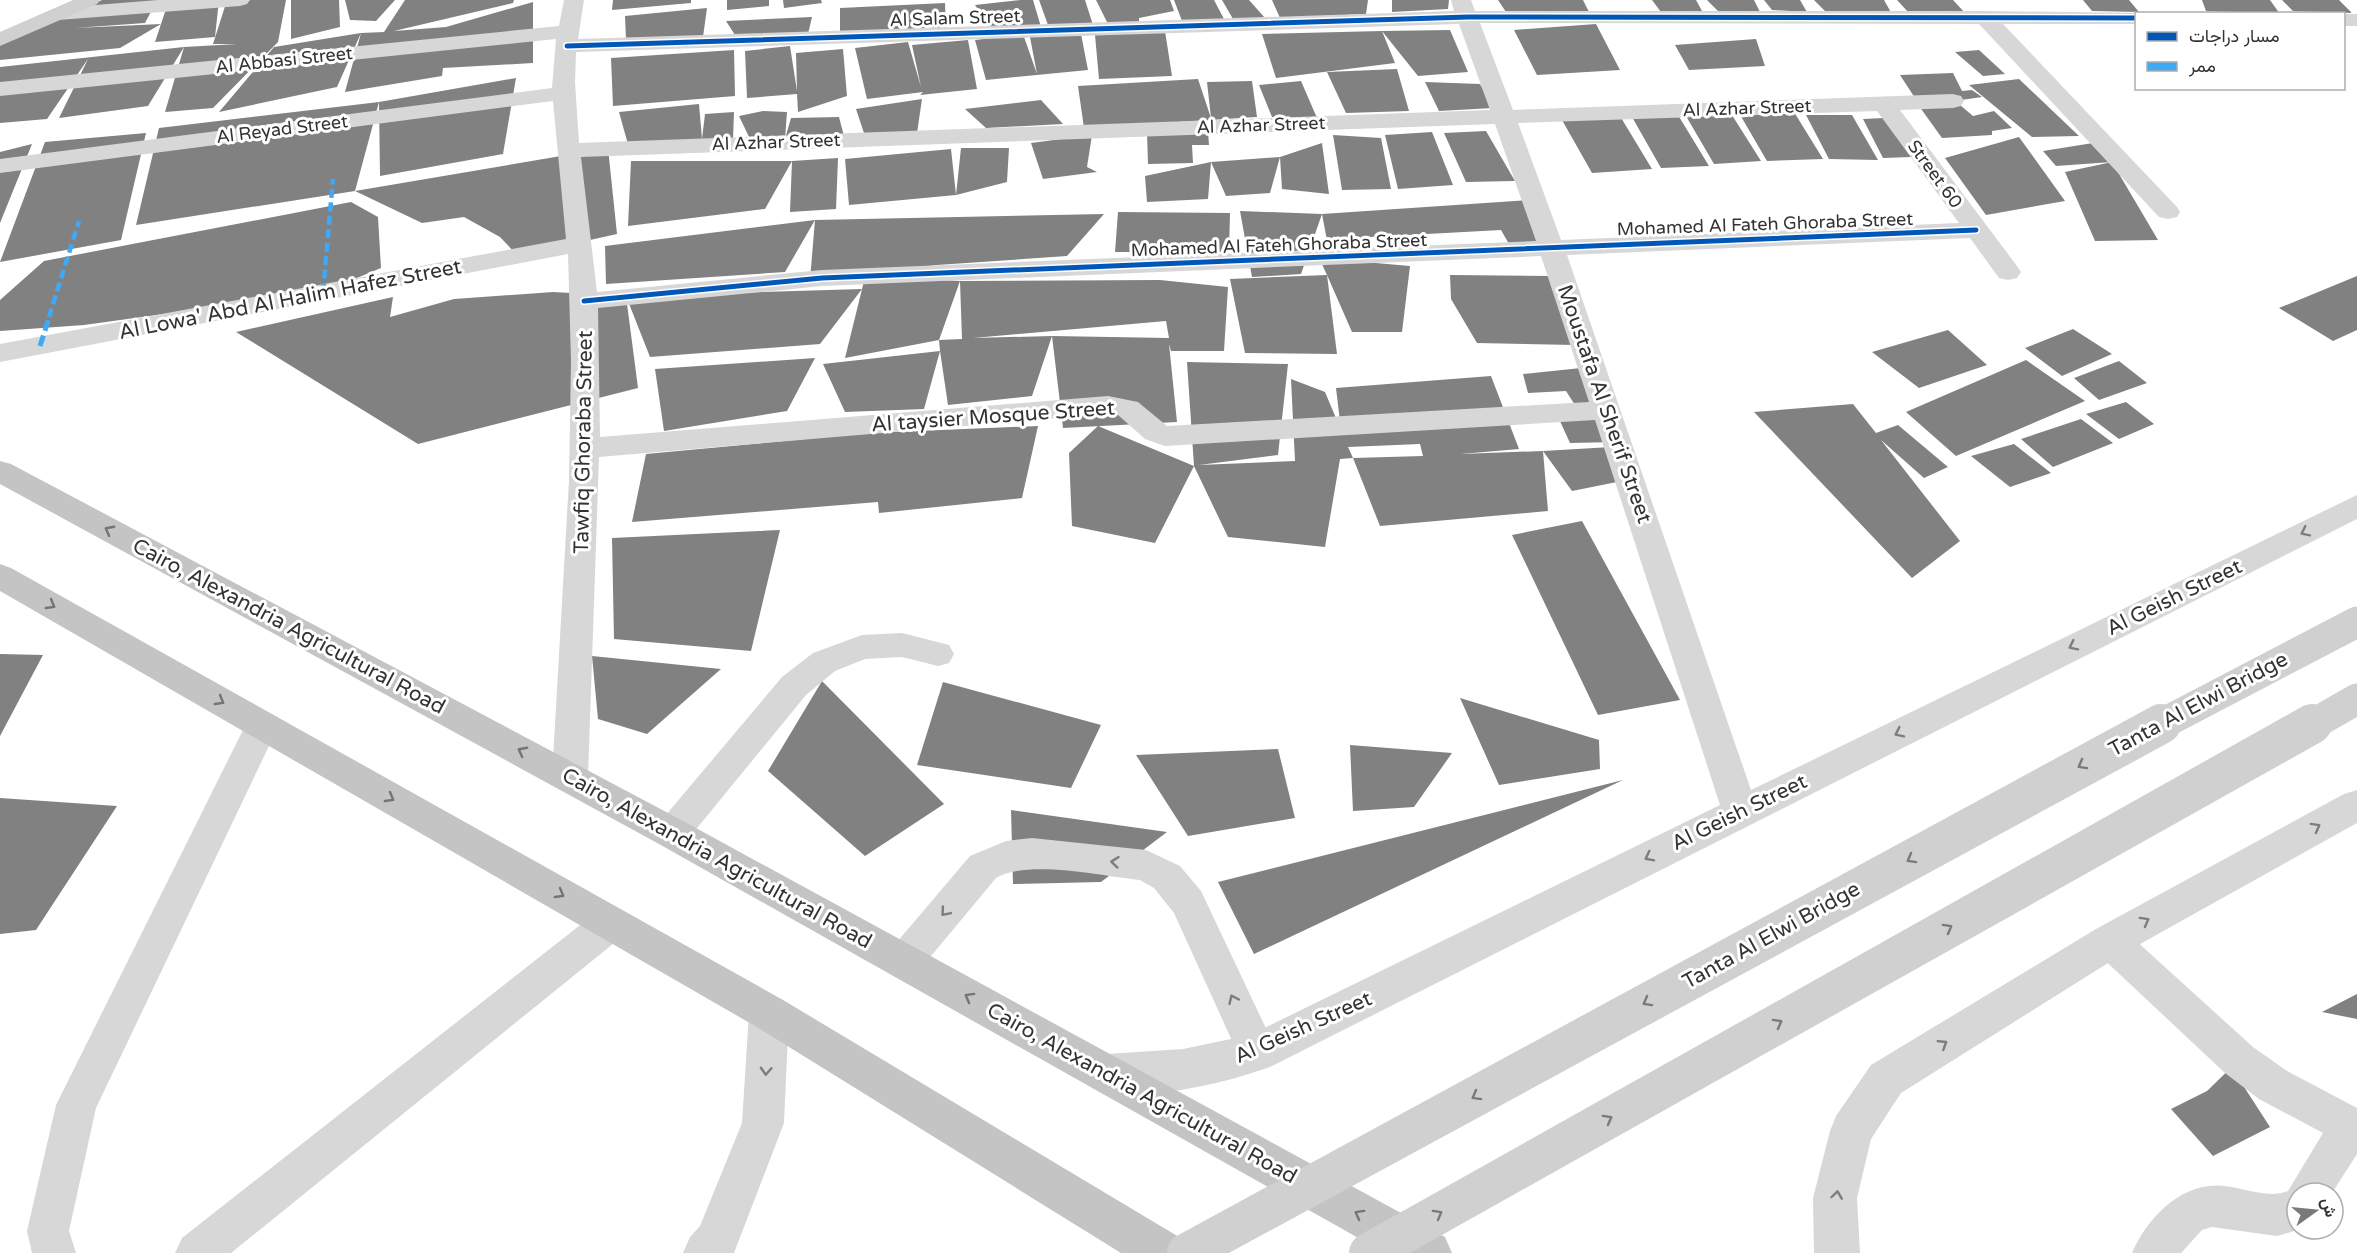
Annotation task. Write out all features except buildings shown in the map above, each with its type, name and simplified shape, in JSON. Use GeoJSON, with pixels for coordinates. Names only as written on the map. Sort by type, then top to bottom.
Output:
{"type":"FeatureCollection","features":[{"type":"Feature","properties":{"kind":"highway","name":"Cairo, Alexandria Agricultural Road"},"geometry":{"type":"LineString","coordinates":[[0,471],[570,777],[1429,1253]]}},
{"type":"Feature","properties":{"kind":"highway"},"geometry":{"type":"LineString","coordinates":[[0,576],[769,1013],[1163,1253]]}},
{"type":"Feature","properties":{"kind":"main road"},"geometry":{"type":"LineString","coordinates":[[0,40],[90,0]]}},
{"type":"Feature","properties":{"kind":"main road","name":"Tanta Al Elwi Bridge"},"geometry":{"type":"LineString","coordinates":[[1187,1253],[2098,756],[2357,622]]}},
{"type":"Feature","properties":{"kind":"main road"},"geometry":{"type":"LineString","coordinates":[[1369,1253],[2357,699]]}},
{"type":"Feature","properties":{"kind":"street"},"geometry":{"type":"LineString","coordinates":[[58,14],[240,0]]}},
{"type":"Feature","properties":{"kind":"street","name":"Tawfiq Ghoraba Street"},"geometry":{"type":"LineString","coordinates":[[570,777],[582,560],[584,301],[563,93],[574,0]]}},
{"type":"Feature","properties":{"kind":"street"},"geometry":{"type":"LineString","coordinates":[[2072,0],[2085,18]]}},
{"type":"Feature","properties":{"kind":"street","name":"Al Salam Street"},"geometry":{"type":"LineString","coordinates":[[568,38],[1465,9],[2135,18]]}},
{"type":"Feature","properties":{"kind":"street","name":"Moustafa Al Sherif Street"},"geometry":{"type":"LineString","coordinates":[[1465,9],[1552,249],[1740,811]]}},
{"type":"Feature","properties":{"kind":"street"},"geometry":{"type":"LineString","coordinates":[[1984,17],[2168,212]]}},
{"type":"Feature","properties":{"kind":"street","name":"Al Abbasi Street"},"geometry":{"type":"LineString","coordinates":[[0,89],[568,38]]}},
{"type":"Feature","properties":{"kind":"street","name":"Al Reyad Street"},"geometry":{"type":"LineString","coordinates":[[0,166],[563,93]]}},
{"type":"Feature","properties":{"kind":"street","name":"Al Azhar Street"},"geometry":{"type":"LineString","coordinates":[[569,150],[1953,101]]}},
{"type":"Feature","properties":{"kind":"street","name":"Street 60"},"geometry":{"type":"LineString","coordinates":[[1884,104],[2008,272]]}},
{"type":"Feature","properties":{"kind":"street","name":"Mohamed Al Fateh Ghoraba Street"},"geometry":{"type":"LineString","coordinates":[[584,301],[822,278],[1977,231]]}},
{"type":"Feature","properties":{"kind":"street","name":"Al Lowa' Abd Al Halim Hafez Street"},"geometry":{"type":"LineString","coordinates":[[0,353],[579,244]]}},
{"type":"Feature","properties":{"kind":"street","name":"Al taysier Mosque Street"},"geometry":{"type":"LineString","coordinates":[[583,448],[1108,405],[1124,405],[1133,410],[1145,428],[1165,436],[1607,410]]}},
{"type":"Feature","properties":{"kind":"street","name":"Al Geish Street"},"geometry":{"type":"LineString","coordinates":[[1107,1074],[1158,1074],[1209,1066],[1257,1052],[2357,506]]}},
{"type":"Feature","properties":{"kind":"street"},"geometry":{"type":"LineString","coordinates":[[1837,1253],[1835,1198],[1851,1131],[1886,1078],[2110,941],[2357,805]]}},
{"type":"Feature","properties":{"kind":"street"},"geometry":{"type":"LineString","coordinates":[[706,1253],[716,1242],[763,1124],[769,1013]]}},
{"type":"Feature","properties":{"kind":"lane"},"geometry":{"type":"LineString","coordinates":[[672,833],[794,686],[824,662],[862,647],[902,645],[938,654]]}},
{"type":"Feature","properties":{"kind":"lane"},"geometry":{"type":"LineString","coordinates":[[54,1253],[48,1231],[76,1105],[262,725]]}},
{"type":"Feature","properties":{"kind":"lane"},"geometry":{"type":"LineString","coordinates":[[904,961],[983,867],[995,859],[1014,854],[1032,853],[1146,865],[1167,877],[1188,902],[1257,1052]]}},
{"type":"Feature","properties":{"kind":"lane"},"geometry":{"type":"LineString","coordinates":[[197,1253],[611,923]]}},
{"type":"Feature","properties":{"kind":"lane"},"geometry":{"type":"LineString","coordinates":[[2110,941],[2239,1060],[2273,1085],[2354,1128],[2316,1181]]}},
{"type":"Feature","properties":{"kind":"lane"},"geometry":{"type":"LineString","coordinates":[[2154,1253],[2189,1214],[2202,1207],[2285,1214]]}},
{"type":"Feature","properties":{"kind":"marked path"},"geometry":{"type":"LineString","coordinates":[[323,292],[333,179]]}},
{"type":"Feature","properties":{"kind":"marked path"},"geometry":{"type":"LineString","coordinates":[[40,346],[79,221]]}},
{"type":"Feature","properties":{"kind":"cycle path"},"geometry":{"type":"LineString","coordinates":[[567,46],[1468,17],[2135,18]]}},
{"type":"Feature","properties":{"kind":"cycle path"},"geometry":{"type":"LineString","coordinates":[[584,301],[822,278],[1976,230]]}}]}
